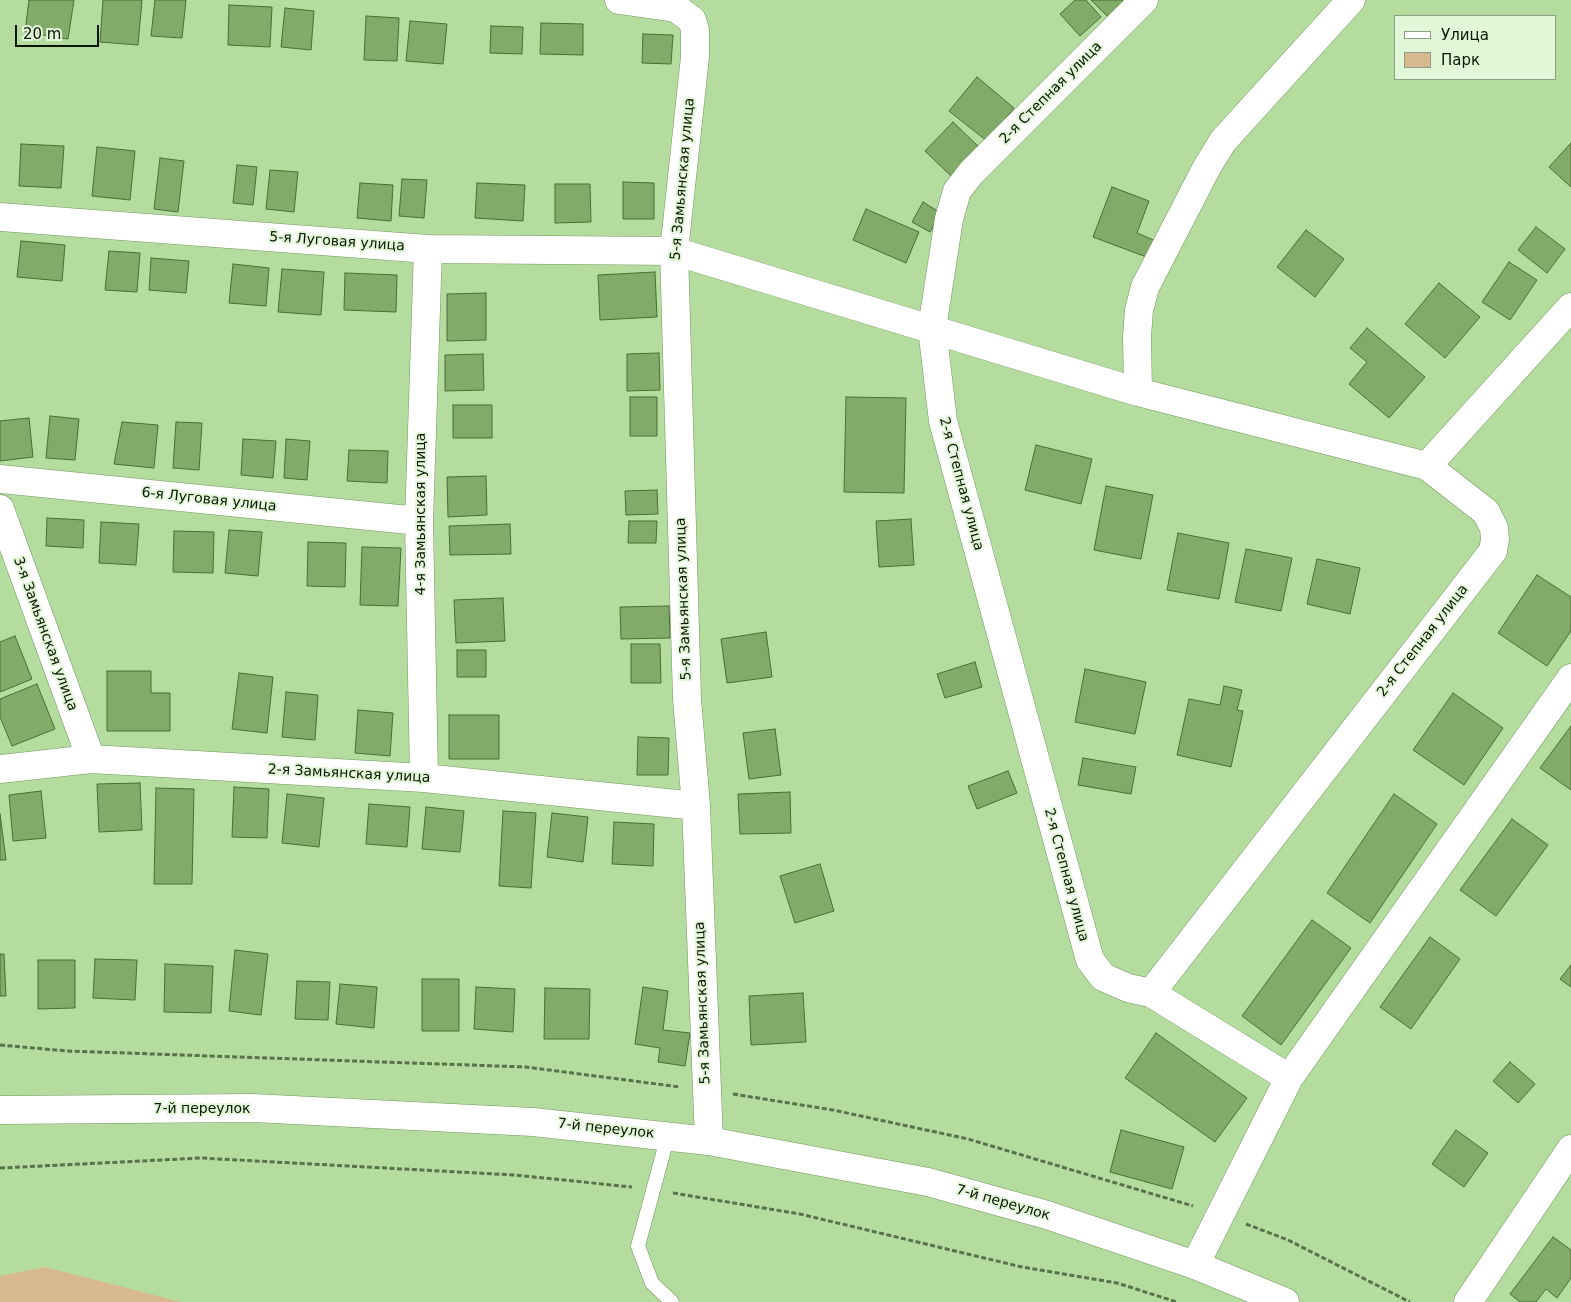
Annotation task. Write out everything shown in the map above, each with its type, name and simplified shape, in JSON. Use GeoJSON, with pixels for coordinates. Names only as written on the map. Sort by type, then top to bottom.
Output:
{"type":"FeatureCollection","features":[{"type":"Feature","properties":{"kind":"street","name":"5-я Замьянская улица"},"geometry":{"type":"LineString","coordinates":[[619,0],[667,6],[684,13],[692,20],[695,30],[695,57],[674,251],[687,699],[696,806],[709,1141]]}},
{"type":"Feature","properties":{"kind":"street","name":"2-я Степная улица"},"geometry":{"type":"LineString","coordinates":[[1144,0],[971,173],[957,191],[949,219],[932,328],[943,421],[1090,960],[1103,977],[1128,988],[1151,994],[1289,1078]]}},
{"type":"Feature","properties":{"kind":"street"},"geometry":{"type":"LineString","coordinates":[[1138,392],[1137,336],[1139,310],[1145,287],[1207,167],[1223,140],[1351,0]]}},
{"type":"Feature","properties":{"kind":"street","name":"5-я Луговая улица"},"geometry":{"type":"LineString","coordinates":[[0,217],[428,249],[674,251],[1138,392],[1427,466]]}},
{"type":"Feature","properties":{"kind":"street","name":"4-я Замьянская улица"},"geometry":{"type":"LineString","coordinates":[[424,778],[419,520],[428,249]]}},
{"type":"Feature","properties":{"kind":"street"},"geometry":{"type":"LineString","coordinates":[[1427,466],[1571,307]]}},
{"type":"Feature","properties":{"kind":"street","name":"2-я Степная улица"},"geometry":{"type":"LineString","coordinates":[[1151,994],[1493,551],[1494,528],[1486,512],[1427,466]]}},
{"type":"Feature","properties":{"kind":"street","name":"6-я Луговая улица"},"geometry":{"type":"LineString","coordinates":[[0,479],[419,520]]}},
{"type":"Feature","properties":{"kind":"street","name":"3-я Замьянская улица"},"geometry":{"type":"LineString","coordinates":[[0,509],[91,759]]}},
{"type":"Feature","properties":{"kind":"street"},"geometry":{"type":"LineString","coordinates":[[1195,1265],[1289,1078],[1571,678]]}},
{"type":"Feature","properties":{"kind":"street","name":"2-я Замьянская улица"},"geometry":{"type":"LineString","coordinates":[[0,769],[91,759],[424,778],[696,806]]}},
{"type":"Feature","properties":{"kind":"street","name":"7-й переулок"},"geometry":{"type":"LineString","coordinates":[[0,1110],[253,1108],[533,1122],[668,1135],[709,1141],[928,1182],[1047,1215],[1195,1265],[1285,1302]]}},
{"type":"Feature","properties":{"kind":"street"},"geometry":{"type":"LineString","coordinates":[[1468,1302],[1571,1149]]}},
{"type":"Feature","properties":{"kind":"lane"},"geometry":{"type":"LineString","coordinates":[[668,1135],[638,1246],[652,1283],[672,1302]]}},
{"type":"Feature","properties":{"kind":"path"},"geometry":{"type":"LineString","coordinates":[[0,1168],[201,1158],[514,1175],[652,1189],[800,1214],[1022,1267],[1117,1283],[1177,1302]]}},
{"type":"Feature","properties":{"kind":"green space"},"geometry":{"type":"Polygon","coordinates":[[[45,1267],[181,1302],[0,1302],[0,1276],[45,1267]]]}},
{"type":"Feature","properties":{"kind":"building"},"geometry":{"type":"Polygon","coordinates":[[[29,0],[74,0],[68,39],[25,32],[29,0]]]}},
{"type":"Feature","properties":{"kind":"building"},"geometry":{"type":"Polygon","coordinates":[[[103,0],[142,0],[138,45],[100,42],[103,0]]]}},
{"type":"Feature","properties":{"kind":"building"},"geometry":{"type":"Polygon","coordinates":[[[155,0],[186,0],[182,38],[151,36],[155,0]]]}},
{"type":"Feature","properties":{"kind":"building"},"geometry":{"type":"Polygon","coordinates":[[[1075,0],[1086,0],[1101,17],[1080,36],[1060,14],[1075,0]]]}},
{"type":"Feature","properties":{"kind":"building"},"geometry":{"type":"Polygon","coordinates":[[[1091,0],[1130,0],[1110,19],[1091,0]]]}},
{"type":"Feature","properties":{"kind":"building"},"geometry":{"type":"Polygon","coordinates":[[[229,5],[272,7],[270,47],[228,45],[229,5]]]}},
{"type":"Feature","properties":{"kind":"building"},"geometry":{"type":"Polygon","coordinates":[[[285,8],[314,11],[311,50],[281,47],[285,8]]]}},
{"type":"Feature","properties":{"kind":"building"},"geometry":{"type":"Polygon","coordinates":[[[366,16],[399,18],[397,61],[364,60],[366,16]]]}},
{"type":"Feature","properties":{"kind":"building"},"geometry":{"type":"Polygon","coordinates":[[[410,21],[447,24],[443,64],[406,61],[410,21]]]}},
{"type":"Feature","properties":{"kind":"building"},"geometry":{"type":"Polygon","coordinates":[[[541,23],[583,24],[583,55],[540,54],[541,23]]]}},
{"type":"Feature","properties":{"kind":"building"},"geometry":{"type":"Polygon","coordinates":[[[491,26],[523,27],[522,54],[490,53],[491,26]]]}},
{"type":"Feature","properties":{"kind":"building"},"geometry":{"type":"Polygon","coordinates":[[[643,34],[673,35],[671,64],[642,63],[643,34]]]}},
{"type":"Feature","properties":{"kind":"building"},"geometry":{"type":"Polygon","coordinates":[[[977,77],[1014,108],[987,141],[949,111],[977,77]]]}},
{"type":"Feature","properties":{"kind":"building"},"geometry":{"type":"Polygon","coordinates":[[[953,122],[980,148],[952,177],[925,151],[953,122]]]}},
{"type":"Feature","properties":{"kind":"building"},"geometry":{"type":"Polygon","coordinates":[[[1571,143],[1571,187],[1549,167],[1571,143]]]}},
{"type":"Feature","properties":{"kind":"building"},"geometry":{"type":"Polygon","coordinates":[[[21,144],[64,146],[61,188],[19,186],[21,144]]]}},
{"type":"Feature","properties":{"kind":"building"},"geometry":{"type":"Polygon","coordinates":[[[97,147],[135,151],[130,200],[92,196],[97,147]]]}},
{"type":"Feature","properties":{"kind":"building"},"geometry":{"type":"Polygon","coordinates":[[[160,158],[184,161],[178,212],[154,209],[160,158]]]}},
{"type":"Feature","properties":{"kind":"building"},"geometry":{"type":"Polygon","coordinates":[[[237,165],[257,167],[253,205],[233,203],[237,165]]]}},
{"type":"Feature","properties":{"kind":"building"},"geometry":{"type":"Polygon","coordinates":[[[270,170],[298,172],[294,212],[266,209],[270,170]]]}},
{"type":"Feature","properties":{"kind":"building"},"geometry":{"type":"Polygon","coordinates":[[[402,179],[427,180],[424,218],[399,216],[402,179]]]}},
{"type":"Feature","properties":{"kind":"building"},"geometry":{"type":"Polygon","coordinates":[[[623,182],[654,183],[654,219],[623,219],[623,182]]]}},
{"type":"Feature","properties":{"kind":"building"},"geometry":{"type":"Polygon","coordinates":[[[360,183],[393,185],[391,221],[357,218],[360,183]]]}},
{"type":"Feature","properties":{"kind":"building"},"geometry":{"type":"Polygon","coordinates":[[[477,183],[525,185],[523,221],[475,218],[477,183]]]}},
{"type":"Feature","properties":{"kind":"building"},"geometry":{"type":"Polygon","coordinates":[[[555,184],[590,184],[591,222],[555,223],[555,184]]]}},
{"type":"Feature","properties":{"kind":"building"},"geometry":{"type":"Polygon","coordinates":[[[1112,187],[1149,201],[1137,233],[1156,241],[1149,258],[1093,237],[1112,187]]]}},
{"type":"Feature","properties":{"kind":"building"},"geometry":{"type":"Polygon","coordinates":[[[923,202],[941,213],[930,232],[912,222],[923,202]]]}},
{"type":"Feature","properties":{"kind":"building"},"geometry":{"type":"Polygon","coordinates":[[[866,209],[919,232],[906,263],[853,240],[866,209]]]}},
{"type":"Feature","properties":{"kind":"building"},"geometry":{"type":"Polygon","coordinates":[[[1536,227],[1565,249],[1547,273],[1518,250],[1536,227]]]}},
{"type":"Feature","properties":{"kind":"building"},"geometry":{"type":"Polygon","coordinates":[[[1306,230],[1344,259],[1315,297],[1277,267],[1306,230]]]}},
{"type":"Feature","properties":{"kind":"building"},"geometry":{"type":"Polygon","coordinates":[[[21,241],[65,245],[62,281],[17,277],[21,241]]]}},
{"type":"Feature","properties":{"kind":"building"},"geometry":{"type":"Polygon","coordinates":[[[109,251],[140,253],[137,292],[105,290],[109,251]]]}},
{"type":"Feature","properties":{"kind":"building"},"geometry":{"type":"Polygon","coordinates":[[[151,258],[189,261],[186,293],[149,290],[151,258]]]}},
{"type":"Feature","properties":{"kind":"building"},"geometry":{"type":"Polygon","coordinates":[[[1509,262],[1537,280],[1510,320],[1482,302],[1509,262]]]}},
{"type":"Feature","properties":{"kind":"building"},"geometry":{"type":"Polygon","coordinates":[[[233,264],[269,268],[266,306],[229,303],[233,264]]]}},
{"type":"Feature","properties":{"kind":"building"},"geometry":{"type":"Polygon","coordinates":[[[282,269],[324,272],[321,315],[278,312],[282,269]]]}},
{"type":"Feature","properties":{"kind":"building"},"geometry":{"type":"Polygon","coordinates":[[[655,272],[657,317],[600,320],[598,275],[655,272]]]}},
{"type":"Feature","properties":{"kind":"building"},"geometry":{"type":"Polygon","coordinates":[[[345,273],[397,275],[396,312],[344,310],[345,273]]]}},
{"type":"Feature","properties":{"kind":"building"},"geometry":{"type":"Polygon","coordinates":[[[1439,283],[1480,317],[1445,358],[1405,324],[1439,283]]]}},
{"type":"Feature","properties":{"kind":"building"},"geometry":{"type":"Polygon","coordinates":[[[486,293],[486,340],[447,341],[447,294],[486,293]]]}},
{"type":"Feature","properties":{"kind":"building"},"geometry":{"type":"Polygon","coordinates":[[[1367,328],[1425,377],[1389,418],[1349,384],[1367,362],[1350,348],[1367,328]]]}},
{"type":"Feature","properties":{"kind":"building"},"geometry":{"type":"Polygon","coordinates":[[[659,353],[660,390],[627,391],[627,354],[659,353]]]}},
{"type":"Feature","properties":{"kind":"building"},"geometry":{"type":"Polygon","coordinates":[[[483,354],[484,390],[445,391],[445,355],[483,354]]]}},
{"type":"Feature","properties":{"kind":"building"},"geometry":{"type":"Polygon","coordinates":[[[630,397],[657,397],[657,436],[630,436],[630,397]]]}},
{"type":"Feature","properties":{"kind":"building"},"geometry":{"type":"Polygon","coordinates":[[[846,397],[906,398],[904,493],[844,492],[846,397]]]}},
{"type":"Feature","properties":{"kind":"building"},"geometry":{"type":"Polygon","coordinates":[[[453,405],[492,405],[492,438],[453,438],[453,405]]]}},
{"type":"Feature","properties":{"kind":"building"},"geometry":{"type":"Polygon","coordinates":[[[50,416],[79,419],[75,460],[46,458],[50,416]]]}},
{"type":"Feature","properties":{"kind":"building"},"geometry":{"type":"Polygon","coordinates":[[[29,418],[33,457],[0,461],[0,421],[29,418]]]}},
{"type":"Feature","properties":{"kind":"building"},"geometry":{"type":"Polygon","coordinates":[[[122,422],[158,425],[154,468],[114,464],[122,422]]]}},
{"type":"Feature","properties":{"kind":"building"},"geometry":{"type":"Polygon","coordinates":[[[176,422],[202,423],[199,470],[173,468],[176,422]]]}},
{"type":"Feature","properties":{"kind":"building"},"geometry":{"type":"Polygon","coordinates":[[[243,439],[276,441],[273,478],[241,475],[243,439]]]}},
{"type":"Feature","properties":{"kind":"building"},"geometry":{"type":"Polygon","coordinates":[[[286,439],[310,441],[307,480],[284,478],[286,439]]]}},
{"type":"Feature","properties":{"kind":"building"},"geometry":{"type":"Polygon","coordinates":[[[1036,445],[1092,459],[1081,504],[1025,490],[1036,445]]]}},
{"type":"Feature","properties":{"kind":"building"},"geometry":{"type":"Polygon","coordinates":[[[349,450],[388,451],[387,483],[347,481],[349,450]]]}},
{"type":"Feature","properties":{"kind":"building"},"geometry":{"type":"Polygon","coordinates":[[[486,476],[487,515],[448,517],[447,477],[486,476]]]}},
{"type":"Feature","properties":{"kind":"building"},"geometry":{"type":"Polygon","coordinates":[[[1106,486],[1153,495],[1141,559],[1094,550],[1106,486]]]}},
{"type":"Feature","properties":{"kind":"building"},"geometry":{"type":"Polygon","coordinates":[[[657,490],[658,514],[626,515],[625,491],[657,490]]]}},
{"type":"Feature","properties":{"kind":"building"},"geometry":{"type":"Polygon","coordinates":[[[47,518],[84,520],[83,548],[46,546],[47,518]]]}},
{"type":"Feature","properties":{"kind":"building"},"geometry":{"type":"Polygon","coordinates":[[[911,519],[914,565],[879,567],[876,521],[911,519]]]}},
{"type":"Feature","properties":{"kind":"building"},"geometry":{"type":"Polygon","coordinates":[[[629,521],[657,521],[656,543],[628,543],[629,521]]]}},
{"type":"Feature","properties":{"kind":"building"},"geometry":{"type":"Polygon","coordinates":[[[101,522],[139,524],[136,565],[99,563],[101,522]]]}},
{"type":"Feature","properties":{"kind":"building"},"geometry":{"type":"Polygon","coordinates":[[[510,524],[511,554],[450,555],[449,526],[510,524]]]}},
{"type":"Feature","properties":{"kind":"building"},"geometry":{"type":"Polygon","coordinates":[[[229,530],[262,532],[258,576],[225,573],[229,530]]]}},
{"type":"Feature","properties":{"kind":"building"},"geometry":{"type":"Polygon","coordinates":[[[174,531],[214,532],[213,573],[173,572],[174,531]]]}},
{"type":"Feature","properties":{"kind":"building"},"geometry":{"type":"Polygon","coordinates":[[[1178,533],[1229,543],[1219,599],[1167,590],[1178,533]]]}},
{"type":"Feature","properties":{"kind":"building"},"geometry":{"type":"Polygon","coordinates":[[[308,542],[346,543],[345,587],[307,586],[308,542]]]}},
{"type":"Feature","properties":{"kind":"building"},"geometry":{"type":"Polygon","coordinates":[[[362,547],[401,548],[398,606],[360,605],[362,547]]]}},
{"type":"Feature","properties":{"kind":"building"},"geometry":{"type":"Polygon","coordinates":[[[1246,549],[1292,558],[1281,611],[1235,602],[1246,549]]]}},
{"type":"Feature","properties":{"kind":"building"},"geometry":{"type":"Polygon","coordinates":[[[1317,559],[1360,568],[1350,614],[1307,604],[1317,559]]]}},
{"type":"Feature","properties":{"kind":"building"},"geometry":{"type":"Polygon","coordinates":[[[1537,575],[1571,597],[1571,631],[1547,666],[1498,633],[1537,575]]]}},
{"type":"Feature","properties":{"kind":"building"},"geometry":{"type":"Polygon","coordinates":[[[503,598],[505,641],[456,643],[454,600],[503,598]]]}},
{"type":"Feature","properties":{"kind":"building"},"geometry":{"type":"Polygon","coordinates":[[[669,606],[670,638],[621,639],[620,607],[669,606]]]}},
{"type":"Feature","properties":{"kind":"building"},"geometry":{"type":"Polygon","coordinates":[[[766,632],[772,677],[727,683],[721,639],[766,632]]]}},
{"type":"Feature","properties":{"kind":"building"},"geometry":{"type":"Polygon","coordinates":[[[15,636],[32,679],[0,692],[0,642],[15,636]]]}},
{"type":"Feature","properties":{"kind":"building"},"geometry":{"type":"Polygon","coordinates":[[[631,644],[660,644],[661,683],[631,683],[631,644]]]}},
{"type":"Feature","properties":{"kind":"building"},"geometry":{"type":"Polygon","coordinates":[[[457,650],[486,650],[486,677],[457,677],[457,650]]]}},
{"type":"Feature","properties":{"kind":"building"},"geometry":{"type":"Polygon","coordinates":[[[975,662],[982,687],[945,698],[937,674],[975,662]]]}},
{"type":"Feature","properties":{"kind":"building"},"geometry":{"type":"Polygon","coordinates":[[[1085,669],[1146,682],[1135,734],[1075,722],[1085,669]]]}},
{"type":"Feature","properties":{"kind":"building"},"geometry":{"type":"Polygon","coordinates":[[[107,671],[151,671],[151,693],[170,693],[170,731],[107,731],[107,671]]]}},
{"type":"Feature","properties":{"kind":"building"},"geometry":{"type":"Polygon","coordinates":[[[239,673],[273,677],[267,733],[232,729],[239,673]]]}},
{"type":"Feature","properties":{"kind":"building"},"geometry":{"type":"Polygon","coordinates":[[[37,684],[55,729],[12,746],[0,717],[0,699],[37,684]]]}},
{"type":"Feature","properties":{"kind":"building"},"geometry":{"type":"Polygon","coordinates":[[[1224,686],[1242,690],[1237,710],[1243,711],[1231,767],[1177,755],[1189,699],[1220,705],[1224,686]]]}},
{"type":"Feature","properties":{"kind":"building"},"geometry":{"type":"Polygon","coordinates":[[[286,692],[318,695],[315,740],[282,737],[286,692]]]}},
{"type":"Feature","properties":{"kind":"building"},"geometry":{"type":"Polygon","coordinates":[[[1453,693],[1503,728],[1464,785],[1413,750],[1453,693]]]}},
{"type":"Feature","properties":{"kind":"building"},"geometry":{"type":"Polygon","coordinates":[[[358,710],[393,713],[390,756],[355,753],[358,710]]]}},
{"type":"Feature","properties":{"kind":"building"},"geometry":{"type":"Polygon","coordinates":[[[449,715],[499,715],[499,759],[449,759],[449,715]]]}},
{"type":"Feature","properties":{"kind":"building"},"geometry":{"type":"Polygon","coordinates":[[[1571,726],[1571,790],[1540,768],[1571,726]]]}},
{"type":"Feature","properties":{"kind":"building"},"geometry":{"type":"Polygon","coordinates":[[[775,729],[781,775],[749,779],[743,733],[775,729]]]}},
{"type":"Feature","properties":{"kind":"building"},"geometry":{"type":"Polygon","coordinates":[[[638,737],[669,738],[668,775],[637,775],[638,737]]]}},
{"type":"Feature","properties":{"kind":"building"},"geometry":{"type":"Polygon","coordinates":[[[1083,758],[1136,767],[1131,794],[1078,785],[1083,758]]]}},
{"type":"Feature","properties":{"kind":"building"},"geometry":{"type":"Polygon","coordinates":[[[1008,771],[1017,793],[977,809],[968,786],[1008,771]]]}},
{"type":"Feature","properties":{"kind":"building"},"geometry":{"type":"Polygon","coordinates":[[[140,783],[142,830],[99,832],[97,784],[140,783]]]}},
{"type":"Feature","properties":{"kind":"building"},"geometry":{"type":"Polygon","coordinates":[[[234,787],[269,789],[267,838],[232,837],[234,787]]]}},
{"type":"Feature","properties":{"kind":"building"},"geometry":{"type":"Polygon","coordinates":[[[156,788],[194,789],[192,884],[154,884],[156,788]]]}},
{"type":"Feature","properties":{"kind":"building"},"geometry":{"type":"Polygon","coordinates":[[[41,791],[46,838],[13,841],[9,795],[41,791]]]}},
{"type":"Feature","properties":{"kind":"building"},"geometry":{"type":"Polygon","coordinates":[[[790,792],[791,833],[740,834],[738,794],[790,792]]]}},
{"type":"Feature","properties":{"kind":"building"},"geometry":{"type":"Polygon","coordinates":[[[287,794],[324,798],[319,847],[282,843],[287,794]]]}},
{"type":"Feature","properties":{"kind":"building"},"geometry":{"type":"Polygon","coordinates":[[[1394,794],[1437,824],[1370,923],[1327,893],[1394,794]]]}},
{"type":"Feature","properties":{"kind":"building"},"geometry":{"type":"Polygon","coordinates":[[[369,804],[410,807],[407,847],[366,844],[369,804]]]}},
{"type":"Feature","properties":{"kind":"building"},"geometry":{"type":"Polygon","coordinates":[[[426,807],[464,811],[460,852],[422,849],[426,807]]]}},
{"type":"Feature","properties":{"kind":"building"},"geometry":{"type":"Polygon","coordinates":[[[503,811],[536,813],[531,888],[499,886],[503,811]]]}},
{"type":"Feature","properties":{"kind":"building"},"geometry":{"type":"Polygon","coordinates":[[[552,813],[588,817],[583,862],[547,857],[552,813]]]}},
{"type":"Feature","properties":{"kind":"building"},"geometry":{"type":"Polygon","coordinates":[[[0,814],[6,860],[0,860],[0,814]]]}},
{"type":"Feature","properties":{"kind":"building"},"geometry":{"type":"Polygon","coordinates":[[[1512,819],[1548,845],[1496,916],[1460,890],[1512,819]]]}},
{"type":"Feature","properties":{"kind":"building"},"geometry":{"type":"Polygon","coordinates":[[[614,822],[654,824],[653,866],[612,864],[614,822]]]}},
{"type":"Feature","properties":{"kind":"building"},"geometry":{"type":"Polygon","coordinates":[[[820,864],[834,911],[795,923],[780,876],[820,864]]]}},
{"type":"Feature","properties":{"kind":"building"},"geometry":{"type":"Polygon","coordinates":[[[1312,920],[1351,948],[1281,1045],[1242,1016],[1312,920]]]}},
{"type":"Feature","properties":{"kind":"building"},"geometry":{"type":"Polygon","coordinates":[[[1430,937],[1460,959],[1411,1029],[1380,1007],[1430,937]]]}},
{"type":"Feature","properties":{"kind":"building"},"geometry":{"type":"Polygon","coordinates":[[[235,950],[268,954],[261,1015],[229,1011],[235,950]]]}},
{"type":"Feature","properties":{"kind":"building"},"geometry":{"type":"Polygon","coordinates":[[[0,954],[4,954],[6,996],[0,996],[0,954]]]}},
{"type":"Feature","properties":{"kind":"building"},"geometry":{"type":"Polygon","coordinates":[[[95,959],[137,960],[135,1000],[93,998],[95,959]]]}},
{"type":"Feature","properties":{"kind":"building"},"geometry":{"type":"Polygon","coordinates":[[[38,960],[75,960],[75,1008],[38,1009],[38,960]]]}},
{"type":"Feature","properties":{"kind":"building"},"geometry":{"type":"Polygon","coordinates":[[[165,964],[213,966],[211,1013],[164,1012],[165,964]]]}},
{"type":"Feature","properties":{"kind":"building"},"geometry":{"type":"Polygon","coordinates":[[[1571,965],[1571,987],[1560,979],[1571,965]]]}},
{"type":"Feature","properties":{"kind":"building"},"geometry":{"type":"Polygon","coordinates":[[[422,979],[459,979],[459,1031],[422,1031],[422,979]]]}},
{"type":"Feature","properties":{"kind":"building"},"geometry":{"type":"Polygon","coordinates":[[[297,981],[330,982],[328,1020],[295,1019],[297,981]]]}},
{"type":"Feature","properties":{"kind":"building"},"geometry":{"type":"Polygon","coordinates":[[[340,984],[377,987],[374,1028],[336,1024],[340,984]]]}},
{"type":"Feature","properties":{"kind":"building"},"geometry":{"type":"Polygon","coordinates":[[[476,987],[515,989],[513,1032],[474,1029],[476,987]]]}},
{"type":"Feature","properties":{"kind":"building"},"geometry":{"type":"Polygon","coordinates":[[[643,987],[668,991],[663,1030],[690,1033],[685,1066],[658,1062],[660,1048],[635,1044],[643,987]]]}},
{"type":"Feature","properties":{"kind":"building"},"geometry":{"type":"Polygon","coordinates":[[[545,988],[590,989],[589,1039],[544,1039],[545,988]]]}},
{"type":"Feature","properties":{"kind":"building"},"geometry":{"type":"Polygon","coordinates":[[[803,993],[806,1042],[751,1045],[749,996],[803,993]]]}},
{"type":"Feature","properties":{"kind":"building"},"geometry":{"type":"Polygon","coordinates":[[[1156,1033],[1247,1098],[1215,1142],[1125,1078],[1156,1033]]]}},
{"type":"Feature","properties":{"kind":"building"},"geometry":{"type":"Polygon","coordinates":[[[1510,1062],[1535,1084],[1518,1103],[1493,1081],[1510,1062]]]}},
{"type":"Feature","properties":{"kind":"building"},"geometry":{"type":"Polygon","coordinates":[[[1121,1130],[1184,1147],[1172,1189],[1110,1172],[1121,1130]]]}},
{"type":"Feature","properties":{"kind":"building"},"geometry":{"type":"Polygon","coordinates":[[[1456,1130],[1488,1153],[1464,1187],[1432,1164],[1456,1130]]]}},
{"type":"Feature","properties":{"kind":"building"},"geometry":{"type":"Polygon","coordinates":[[[1553,1237],[1571,1250],[1571,1278],[1557,1298],[1546,1289],[1536,1302],[1520,1302],[1510,1294],[1553,1237]]]}}]}
